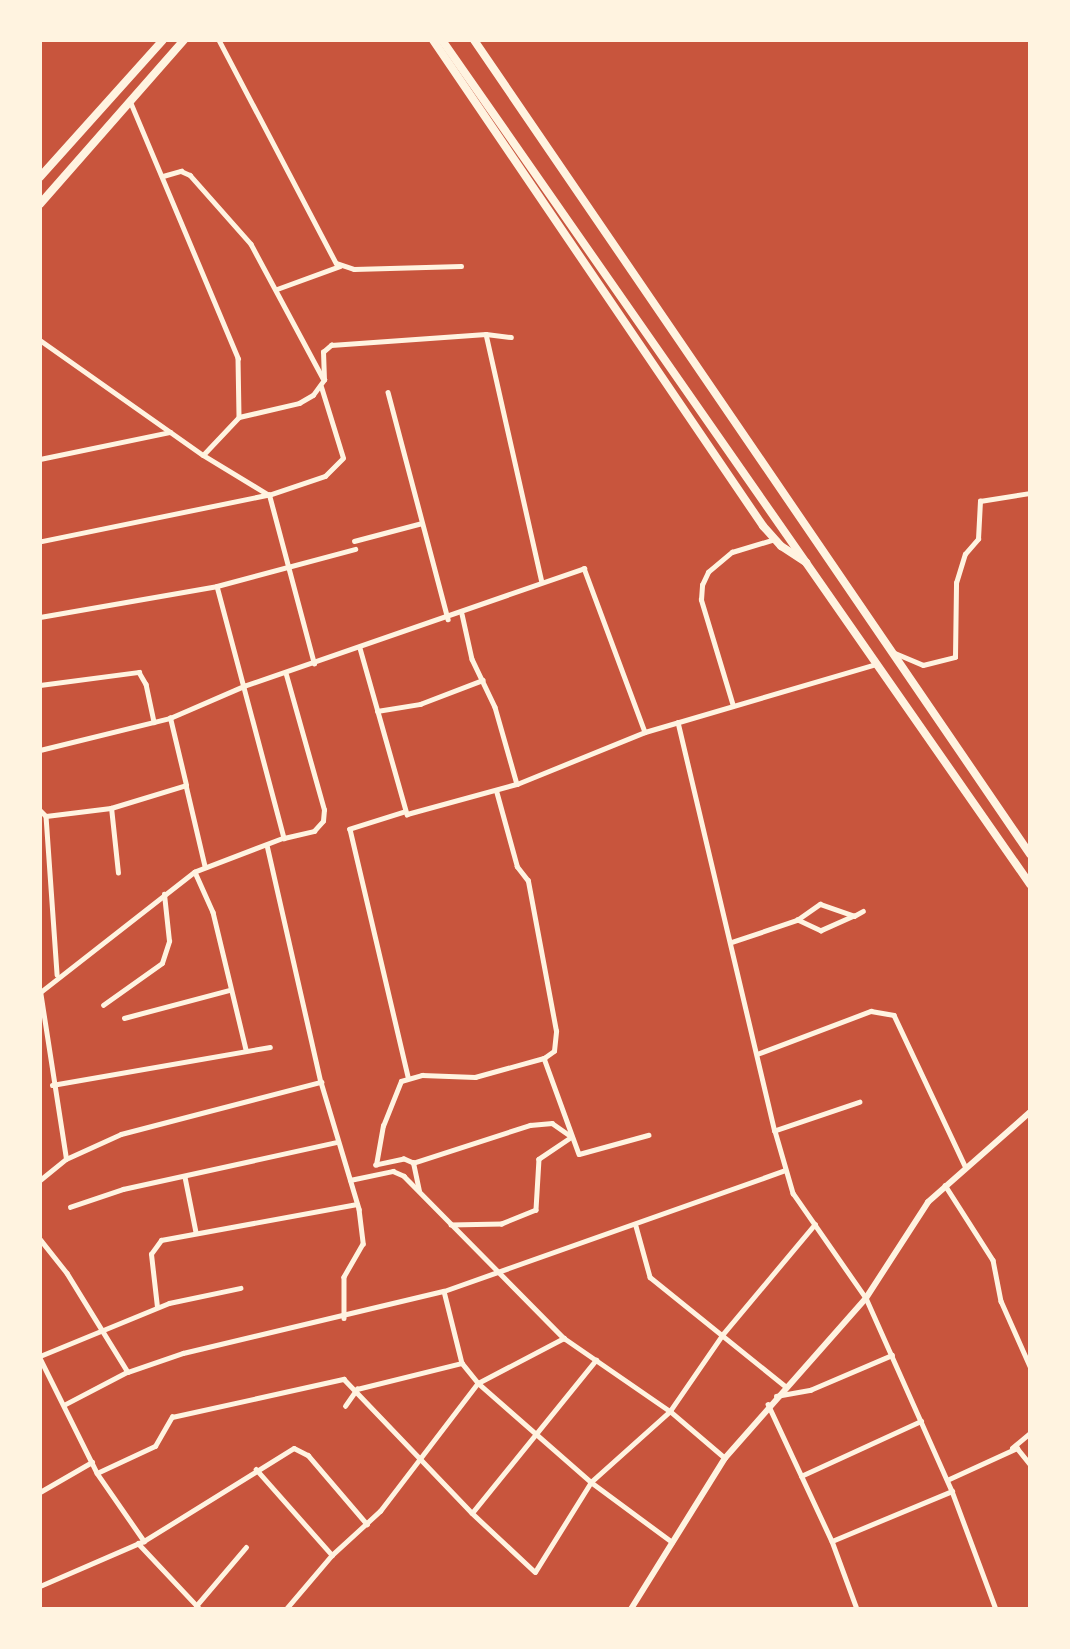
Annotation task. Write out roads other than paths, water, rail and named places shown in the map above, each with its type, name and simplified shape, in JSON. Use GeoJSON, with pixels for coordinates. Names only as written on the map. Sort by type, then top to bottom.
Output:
{"type":"FeatureCollection","features":[{"type":"Feature","properties":{"kind":"highway"},"geometry":{"type":"LineString","coordinates":[[40,177],[163,40]]}},
{"type":"Feature","properties":{"kind":"highway"},"geometry":{"type":"LineString","coordinates":[[40,204],[184,40]]}},
{"type":"Feature","properties":{"kind":"highway"},"geometry":{"type":"LineString","coordinates":[[433,40],[775,539],[808,564]]}},
{"type":"Feature","properties":{"kind":"highway"},"geometry":{"type":"LineString","coordinates":[[442,40],[1030,884]]}},
{"type":"Feature","properties":{"kind":"highway"},"geometry":{"type":"LineString","coordinates":[[474,40],[1030,854]]}},
{"type":"Feature","properties":{"kind":"street"},"geometry":{"type":"LineString","coordinates":[[219,40],[325,246],[341,266]]}},
{"type":"Feature","properties":{"kind":"street"},"geometry":{"type":"LineString","coordinates":[[131,103],[238,358],[239,416]]}},
{"type":"Feature","properties":{"kind":"street"},"geometry":{"type":"LineString","coordinates":[[163,176],[181,171],[198,183],[251,244],[324,380]]}},
{"type":"Feature","properties":{"kind":"street"},"geometry":{"type":"LineString","coordinates":[[277,289],[341,266],[461,266]]}},
{"type":"Feature","properties":{"kind":"street"},"geometry":{"type":"LineString","coordinates":[[203,455],[239,416],[299,403],[321,387],[324,380],[323,352],[331,345],[485,334],[511,337]]}},
{"type":"Feature","properties":{"kind":"street"},"geometry":{"type":"LineString","coordinates":[[485,334],[542,582]]}},
{"type":"Feature","properties":{"kind":"street"},"geometry":{"type":"LineString","coordinates":[[40,340],[203,455],[269,495],[286,568],[314,664]]}},
{"type":"Feature","properties":{"kind":"street"},"geometry":{"type":"LineString","coordinates":[[40,542],[269,495],[326,476],[343,458],[321,387]]}},
{"type":"Feature","properties":{"kind":"street"},"geometry":{"type":"LineString","coordinates":[[388,392],[447,619]]}},
{"type":"Feature","properties":{"kind":"street"},"geometry":{"type":"LineString","coordinates":[[40,458],[170,432]]}},
{"type":"Feature","properties":{"kind":"street"},"geometry":{"type":"LineString","coordinates":[[894,653],[923,665],[955,657],[956,583],[965,554],[978,539],[980,500],[1030,493]]}},
{"type":"Feature","properties":{"kind":"street"},"geometry":{"type":"LineString","coordinates":[[354,541],[422,523]]}},
{"type":"Feature","properties":{"kind":"street"},"geometry":{"type":"LineString","coordinates":[[733,706],[701,600],[702,585],[708,572],[732,552],[775,539]]}},
{"type":"Feature","properties":{"kind":"street"},"geometry":{"type":"LineString","coordinates":[[40,617],[217,586],[355,549]]}},
{"type":"Feature","properties":{"kind":"street"},"geometry":{"type":"LineString","coordinates":[[40,750],[170,718],[244,685],[286,674],[462,614],[584,568],[645,732]]}},
{"type":"Feature","properties":{"kind":"street"},"geometry":{"type":"LineString","coordinates":[[217,586],[284,838]]}},
{"type":"Feature","properties":{"kind":"street"},"geometry":{"type":"LineString","coordinates":[[462,614],[472,659],[484,680],[517,784]]}},
{"type":"Feature","properties":{"kind":"street"},"geometry":{"type":"LineString","coordinates":[[360,648],[404,812]]}},
{"type":"Feature","properties":{"kind":"street"},"geometry":{"type":"LineString","coordinates":[[408,1076],[351,829],[404,812],[417,814],[496,791],[645,732],[878,664]]}},
{"type":"Feature","properties":{"kind":"street"},"geometry":{"type":"LineString","coordinates":[[40,685],[139,672],[146,684],[153,722]]}},
{"type":"Feature","properties":{"kind":"street"},"geometry":{"type":"LineString","coordinates":[[66,1158],[52,1085],[40,992],[164,893],[195,872],[284,838],[314,831],[323,821],[324,810],[286,674]]}},
{"type":"Feature","properties":{"kind":"street"},"geometry":{"type":"LineString","coordinates":[[377,711],[420,704],[484,680]]}},
{"type":"Feature","properties":{"kind":"street"},"geometry":{"type":"LineString","coordinates":[[170,718],[205,866]]}},
{"type":"Feature","properties":{"kind":"street"},"geometry":{"type":"LineString","coordinates":[[678,722],[775,1131],[793,1193],[866,1298],[952,1491],[996,1609]]}},
{"type":"Feature","properties":{"kind":"street"},"geometry":{"type":"LineString","coordinates":[[46,816],[111,808],[186,785]]}},
{"type":"Feature","properties":{"kind":"street"},"geometry":{"type":"LineString","coordinates":[[496,791],[533,908],[555,1031],[554,1051],[544,1058],[475,1077],[408,1076],[401,1081],[383,1126],[376,1165],[404,1159],[413,1163],[530,1125],[552,1123],[572,1137]]}},
{"type":"Feature","properties":{"kind":"street"},"geometry":{"type":"LineString","coordinates":[[111,808],[118,873]]}},
{"type":"Feature","properties":{"kind":"street"},"geometry":{"type":"LineString","coordinates":[[40,810],[46,816],[57,976]]}},
{"type":"Feature","properties":{"kind":"street"},"geometry":{"type":"LineString","coordinates":[[267,845],[321,1082],[357,1204],[363,1244],[344,1277],[344,1318]]}},
{"type":"Feature","properties":{"kind":"street"},"geometry":{"type":"LineString","coordinates":[[195,872],[213,912],[229,990],[246,1049]]}},
{"type":"Feature","properties":{"kind":"street"},"geometry":{"type":"LineString","coordinates":[[103,1005],[162,963],[169,940],[164,893]]}},
{"type":"Feature","properties":{"kind":"street"},"geometry":{"type":"LineString","coordinates":[[732,942],[797,920],[820,904],[854,916]]}},
{"type":"Feature","properties":{"kind":"street"},"geometry":{"type":"LineString","coordinates":[[797,920],[821,931],[863,911]]}},
{"type":"Feature","properties":{"kind":"street"},"geometry":{"type":"LineString","coordinates":[[124,1018],[229,990]]}},
{"type":"Feature","properties":{"kind":"street"},"geometry":{"type":"LineString","coordinates":[[757,1054],[871,1011],[894,1015],[965,1166]]}},
{"type":"Feature","properties":{"kind":"street"},"geometry":{"type":"LineString","coordinates":[[52,1085],[246,1049],[270,1047]]}},
{"type":"Feature","properties":{"kind":"street"},"geometry":{"type":"LineString","coordinates":[[544,1058],[579,1154],[648,1135]]}},
{"type":"Feature","properties":{"kind":"street"},"geometry":{"type":"LineString","coordinates":[[40,1180],[66,1158],[121,1134],[321,1082]]}},
{"type":"Feature","properties":{"kind":"street"},"geometry":{"type":"LineString","coordinates":[[775,1131],[860,1102]]}},
{"type":"Feature","properties":{"kind":"street"},"geometry":{"type":"LineString","coordinates":[[631,1609],[725,1458],[768,1405],[866,1298],[906,1233],[945,1185],[1030,1112]]}},
{"type":"Feature","properties":{"kind":"street"},"geometry":{"type":"LineString","coordinates":[[452,1225],[502,1224],[536,1210],[534,1175],[539,1159],[572,1137]]}},
{"type":"Feature","properties":{"kind":"street"},"geometry":{"type":"LineString","coordinates":[[70,1207],[123,1189],[337,1142]]}},
{"type":"Feature","properties":{"kind":"street"},"geometry":{"type":"LineString","coordinates":[[413,1163],[419,1191]]}},
{"type":"Feature","properties":{"kind":"street"},"geometry":{"type":"LineString","coordinates":[[65,1405],[128,1372],[183,1353],[344,1318],[444,1291],[636,1226],[785,1170]]}},
{"type":"Feature","properties":{"kind":"street"},"geometry":{"type":"LineString","coordinates":[[349,1181],[393,1171],[419,1191],[564,1338],[670,1411],[725,1458]]}},
{"type":"Feature","properties":{"kind":"street"},"geometry":{"type":"LineString","coordinates":[[185,1177],[196,1232]]}},
{"type":"Feature","properties":{"kind":"street"},"geometry":{"type":"LineString","coordinates":[[945,1185],[993,1260],[1001,1301],[1030,1366]]}},
{"type":"Feature","properties":{"kind":"street"},"geometry":{"type":"LineString","coordinates":[[157,1307],[153,1247],[161,1240],[357,1204]]}},
{"type":"Feature","properties":{"kind":"street"},"geometry":{"type":"LineString","coordinates":[[97,1473],[155,1446],[163,1438],[167,1420],[178,1414],[339,1379],[356,1389],[416,1458],[536,1572],[591,1482],[670,1411],[723,1334],[815,1224]]}},
{"type":"Feature","properties":{"kind":"street"},"geometry":{"type":"LineString","coordinates":[[636,1226],[650,1277],[785,1386]]}},
{"type":"Feature","properties":{"kind":"street"},"geometry":{"type":"LineString","coordinates":[[40,1239],[128,1372]]}},
{"type":"Feature","properties":{"kind":"street"},"geometry":{"type":"LineString","coordinates":[[240,1288],[157,1307],[101,1328],[40,1357],[97,1473],[141,1542],[198,1607],[246,1547]]}},
{"type":"Feature","properties":{"kind":"street"},"geometry":{"type":"LineString","coordinates":[[444,1291],[462,1363],[478,1383],[537,1438],[672,1542]]}},
{"type":"Feature","properties":{"kind":"street"},"geometry":{"type":"LineString","coordinates":[[286,1609],[332,1555],[367,1524],[416,1458],[478,1383],[564,1338]]}},
{"type":"Feature","properties":{"kind":"street"},"geometry":{"type":"LineString","coordinates":[[776,1396],[810,1390],[892,1355]]}},
{"type":"Feature","properties":{"kind":"street"},"geometry":{"type":"LineString","coordinates":[[472,1513],[537,1438],[596,1360]]}},
{"type":"Feature","properties":{"kind":"street"},"geometry":{"type":"LineString","coordinates":[[345,1406],[356,1389],[462,1363]]}},
{"type":"Feature","properties":{"kind":"street"},"geometry":{"type":"LineString","coordinates":[[768,1405],[832,1541],[857,1609]]}},
{"type":"Feature","properties":{"kind":"street"},"geometry":{"type":"LineString","coordinates":[[802,1476],[921,1421]]}},
{"type":"Feature","properties":{"kind":"street"},"geometry":{"type":"LineString","coordinates":[[947,1480],[1011,1450],[1030,1433]]}},
{"type":"Feature","properties":{"kind":"street"},"geometry":{"type":"LineString","coordinates":[[40,1586],[141,1542],[287,1450],[302,1450],[367,1524]]}},
{"type":"Feature","properties":{"kind":"street"},"geometry":{"type":"LineString","coordinates":[[1011,1450],[1023,1451],[1030,1464]]}},
{"type":"Feature","properties":{"kind":"street"},"geometry":{"type":"LineString","coordinates":[[40,1492],[92,1462]]}},
{"type":"Feature","properties":{"kind":"street"},"geometry":{"type":"LineString","coordinates":[[256,1469],[332,1555]]}},
{"type":"Feature","properties":{"kind":"street"},"geometry":{"type":"LineString","coordinates":[[832,1541],[952,1491]]}}]}
